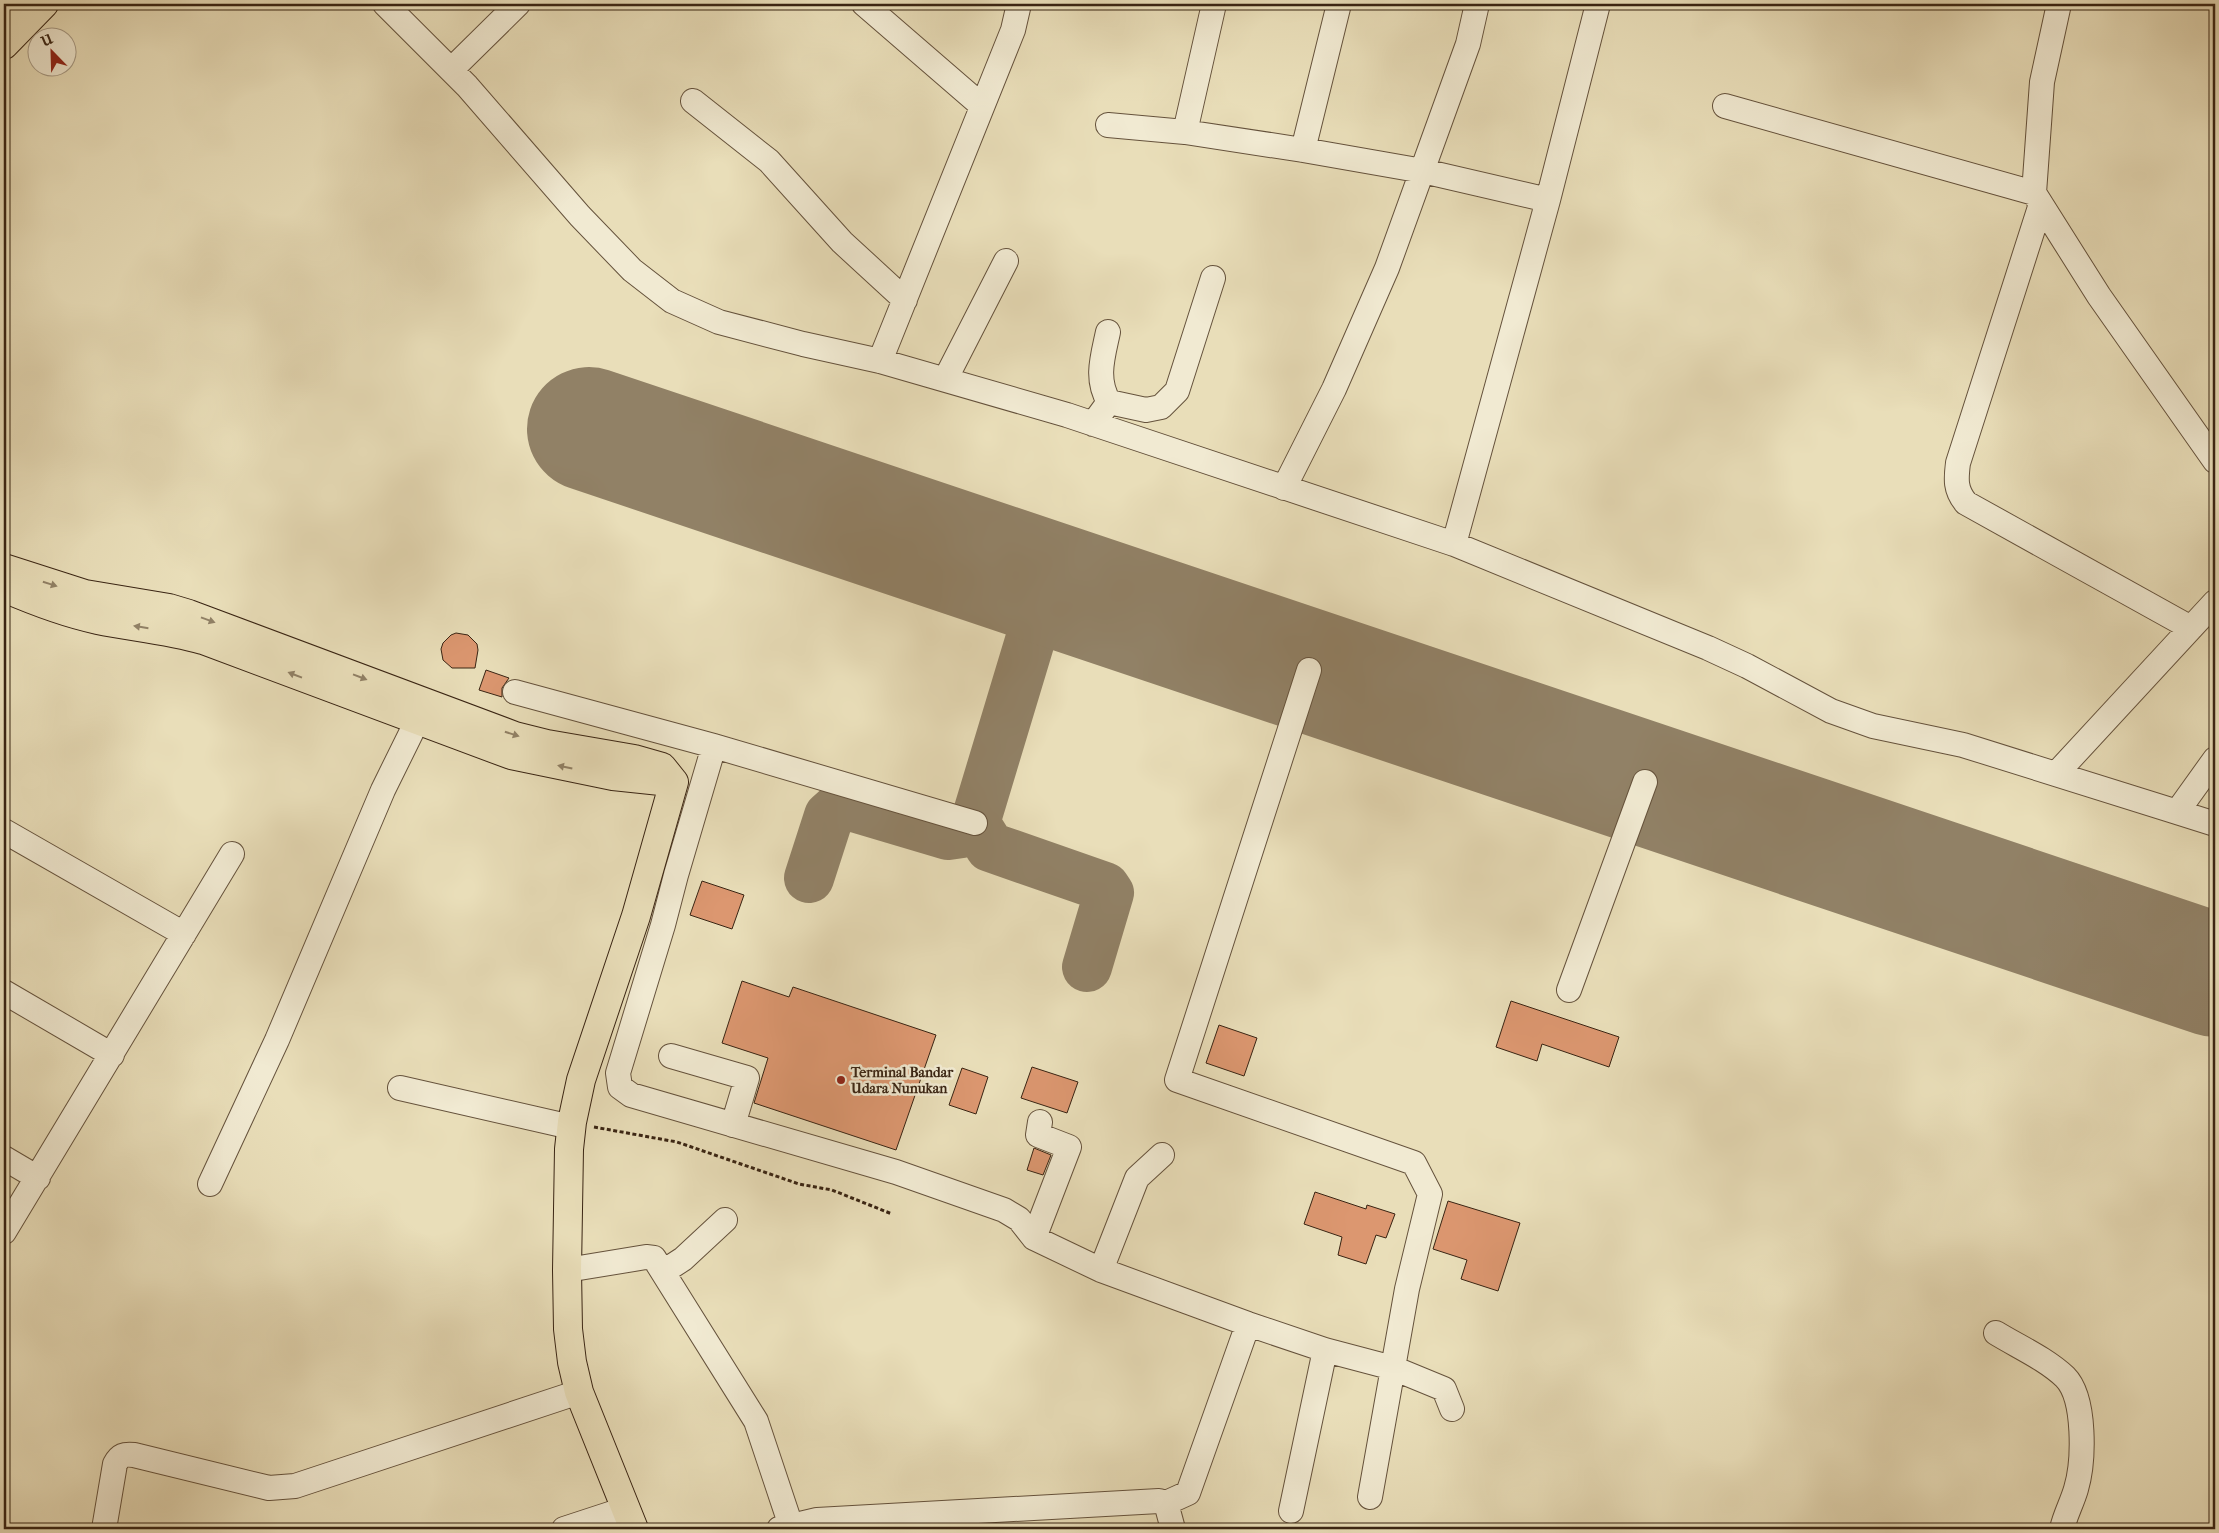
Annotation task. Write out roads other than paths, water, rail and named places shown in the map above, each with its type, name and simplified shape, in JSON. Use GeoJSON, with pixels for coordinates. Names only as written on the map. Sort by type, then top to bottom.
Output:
{"type":"FeatureCollection","features":[{"type":"Feature","properties":{"kind":"highway"},"geometry":{"type":"LineString","coordinates":[[4,14],[13,4]]}},
{"type":"Feature","properties":{"kind":"highway"},"geometry":{"type":"LineString","coordinates":[[4,45],[44,4]]}},
{"type":"Feature","properties":{"kind":"highway"},"geometry":{"type":"LineString","coordinates":[[4,568],[86,594],[169,608],[189,614],[515,736],[547,744],[634,759],[662,767],[674,782]]}},
{"type":"Feature","properties":{"kind":"highway"},"geometry":{"type":"LineString","coordinates":[[4,588],[38,602],[80,615],[184,634],[203,640],[511,755],[612,776],[674,782]]}},
{"type":"Feature","properties":{"kind":"highway"},"geometry":{"type":"LineString","coordinates":[[629,1519],[579,1392],[572,1362],[568,1329],[567,1270],[571,1125],[581,1080],[636,916],[674,782]]}},
{"type":"Feature","properties":{"kind":"street"},"geometry":{"type":"LineString","coordinates":[[385,4],[451,70],[580,216],[632,270],[672,301],[719,322],[880,360],[946,378],[1093,424],[1454,544],[1708,648],[1747,666],[1831,711],[1873,726],[1963,745],[2215,824]]}},
{"type":"Feature","properties":{"kind":"street"},"geometry":{"type":"LineString","coordinates":[[451,70],[518,4]]}},
{"type":"Feature","properties":{"kind":"street"},"geometry":{"type":"LineString","coordinates":[[864,4],[982,106]]}},
{"type":"Feature","properties":{"kind":"street"},"geometry":{"type":"LineString","coordinates":[[880,360],[906,300],[1013,30],[1019,4]]}},
{"type":"Feature","properties":{"kind":"street"},"geometry":{"type":"LineString","coordinates":[[1185,132],[1214,4]]}},
{"type":"Feature","properties":{"kind":"street"},"geometry":{"type":"LineString","coordinates":[[1303,150],[1339,4]]}},
{"type":"Feature","properties":{"kind":"street"},"geometry":{"type":"LineString","coordinates":[[1284,488],[1334,389],[1387,268],[1468,44],[1477,4]]}},
{"type":"Feature","properties":{"kind":"street"},"geometry":{"type":"LineString","coordinates":[[1454,544],[1548,200],[1598,4]]}},
{"type":"Feature","properties":{"kind":"street"},"geometry":{"type":"LineString","coordinates":[[2059,4],[2042,82],[2037,198],[1958,463],[1956,482],[1959,495],[1966,503],[2190,628]]}},
{"type":"Feature","properties":{"kind":"street"},"geometry":{"type":"LineString","coordinates":[[692,101],[769,162],[842,242],[906,300]]}},
{"type":"Feature","properties":{"kind":"street"},"geometry":{"type":"LineString","coordinates":[[1725,106],[2037,198],[2099,296],[2215,462]]}},
{"type":"Feature","properties":{"kind":"street"},"geometry":{"type":"LineString","coordinates":[[1108,125],[1185,132],[1303,150],[1423,171],[1548,200]]}},
{"type":"Feature","properties":{"kind":"street"},"geometry":{"type":"LineString","coordinates":[[946,378],[1006,261]]}},
{"type":"Feature","properties":{"kind":"street"},"geometry":{"type":"LineString","coordinates":[[1108,402],[1146,410],[1161,407],[1177,392],[1213,278]]}},
{"type":"Feature","properties":{"kind":"street"},"geometry":{"type":"LineString","coordinates":[[1108,332],[1100,374],[1108,402]]}},
{"type":"Feature","properties":{"kind":"street"},"geometry":{"type":"LineString","coordinates":[[1093,424],[1108,402]]}},
{"type":"Feature","properties":{"kind":"street"},"geometry":{"type":"LineString","coordinates":[[2056,774],[2215,602]]}},
{"type":"Feature","properties":{"kind":"street"},"geometry":{"type":"LineString","coordinates":[[1309,670],[1178,1080],[1414,1163],[1430,1194],[1407,1289],[1370,1497]]}},
{"type":"Feature","properties":{"kind":"street"},"geometry":{"type":"LineString","coordinates":[[515,692],[714,746],[975,823]]}},
{"type":"Feature","properties":{"kind":"street"},"geometry":{"type":"LineString","coordinates":[[210,1184],[277,1040],[383,790],[417,721]]}},
{"type":"Feature","properties":{"kind":"street"},"geometry":{"type":"LineString","coordinates":[[714,746],[618,1073],[620,1088],[631,1095],[896,1172],[1004,1210],[1019,1219],[1034,1238],[1101,1270],[1248,1324],[1326,1350],[1393,1368],[1444,1389],[1452,1409]]}},
{"type":"Feature","properties":{"kind":"street"},"geometry":{"type":"LineString","coordinates":[[2177,812],[2215,758]]}},
{"type":"Feature","properties":{"kind":"street"},"geometry":{"type":"LineString","coordinates":[[1569,990],[1645,782]]}},
{"type":"Feature","properties":{"kind":"street"},"geometry":{"type":"LineString","coordinates":[[4,831],[184,934]]}},
{"type":"Feature","properties":{"kind":"street"},"geometry":{"type":"LineString","coordinates":[[4,1232],[232,854]]}},
{"type":"Feature","properties":{"kind":"street"},"geometry":{"type":"LineString","coordinates":[[636,916],[663,925]]}},
{"type":"Feature","properties":{"kind":"street"},"geometry":{"type":"LineString","coordinates":[[4,992],[112,1055]]}},
{"type":"Feature","properties":{"kind":"street"},"geometry":{"type":"LineString","coordinates":[[671,1056],[747,1078],[733,1125]]}},
{"type":"Feature","properties":{"kind":"street"},"geometry":{"type":"LineString","coordinates":[[400,1088],[571,1125]]}},
{"type":"Feature","properties":{"kind":"street"},"geometry":{"type":"LineString","coordinates":[[1034,1238],[1069,1147],[1038,1135],[1040,1122]]}},
{"type":"Feature","properties":{"kind":"street"},"geometry":{"type":"LineString","coordinates":[[1101,1270],[1137,1178],[1162,1155]]}},
{"type":"Feature","properties":{"kind":"street"},"geometry":{"type":"LineString","coordinates":[[4,1158],[38,1178]]}},
{"type":"Feature","properties":{"kind":"street"},"geometry":{"type":"LineString","coordinates":[[663,1272],[682,1259],[725,1220]]}},
{"type":"Feature","properties":{"kind":"street"},"geometry":{"type":"LineString","coordinates":[[567,1270],[646,1257],[654,1258],[756,1421],[785,1528],[818,1524],[1159,1501],[1166,1503],[1188,1492],[1248,1324]]}},
{"type":"Feature","properties":{"kind":"street"},"geometry":{"type":"LineString","coordinates":[[1996,1333],[2044,1362],[2064,1377],[2071,1384],[2076,1398],[2082,1460],[2076,1489],[2062,1529]]}},
{"type":"Feature","properties":{"kind":"street"},"geometry":{"type":"LineString","coordinates":[[1291,1511],[1326,1350]]}},
{"type":"Feature","properties":{"kind":"street"},"geometry":{"type":"LineString","coordinates":[[104,1529],[115,1464],[118,1457],[124,1454],[269,1488],[295,1486],[579,1392]]}},
{"type":"Feature","properties":{"kind":"street"},"geometry":{"type":"LineString","coordinates":[[1166,1503],[1173,1529]]}},
{"type":"Feature","properties":{"kind":"street"},"geometry":{"type":"LineString","coordinates":[[564,1529],[629,1519]]}},
{"type":"Feature","properties":{"kind":"place","name":"Terminal Bandar Udara Nunukan"},"geometry":{"type":"Point","coordinates":[841,1080]}}]}
